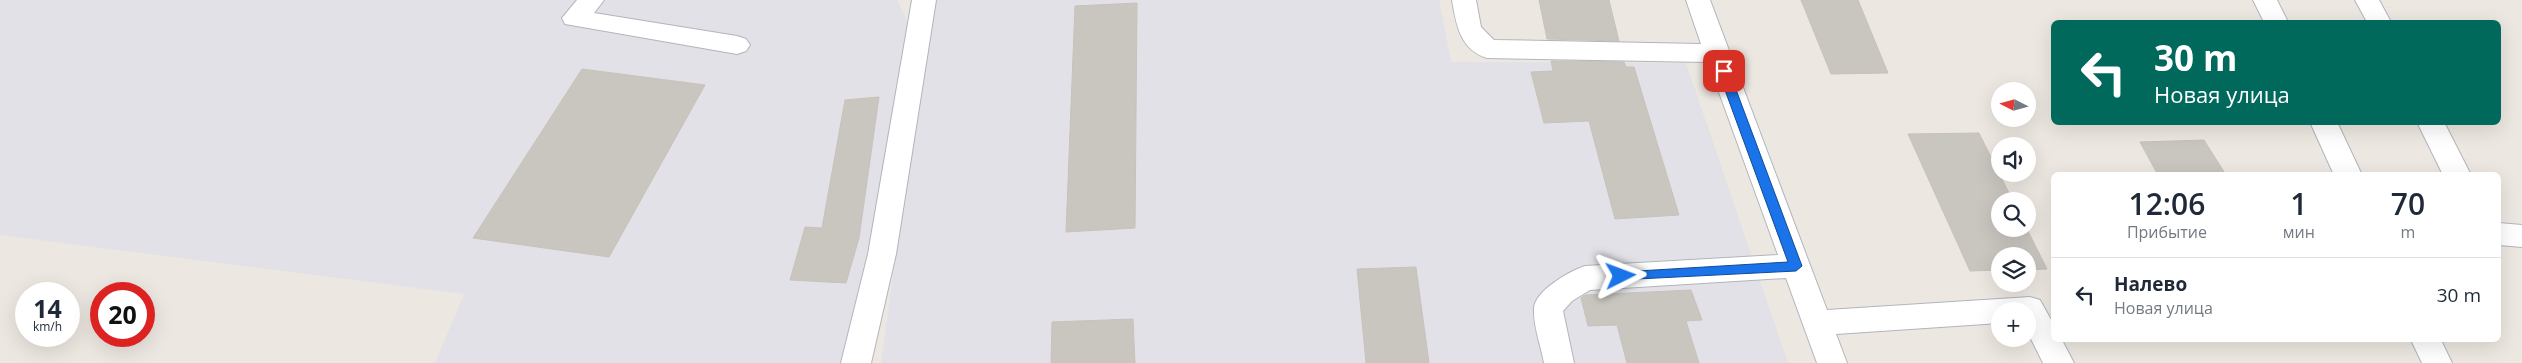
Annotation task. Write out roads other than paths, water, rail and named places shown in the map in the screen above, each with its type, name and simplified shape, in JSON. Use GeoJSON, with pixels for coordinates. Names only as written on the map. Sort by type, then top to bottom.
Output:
{"type":"FeatureCollection","features":[{"type":"Feature","properties":{"kind":"street"},"geometry":{"type":"LineString","coordinates":[[592,0],[574,18],[737,45]]}},
{"type":"Feature","properties":{"kind":"street"},"geometry":{"type":"LineString","coordinates":[[856,363],[882,254],[924,0]]}},
{"type":"Feature","properties":{"kind":"street"},"geometry":{"type":"LineString","coordinates":[[1464,0],[1469,30],[1487,49],[1717,53]]}},
{"type":"Feature","properties":{"kind":"street"},"geometry":{"type":"LineString","coordinates":[[1698,0],[1832,363]]}},
{"type":"Feature","properties":{"kind":"street"},"geometry":{"type":"LineString","coordinates":[[2265,0],[2275,20]]}},
{"type":"Feature","properties":{"kind":"street"},"geometry":{"type":"LineString","coordinates":[[2368,0],[2378,20]]}},
{"type":"Feature","properties":{"kind":"street"},"geometry":{"type":"LineString","coordinates":[[2324,125],[2347,172]]}},
{"type":"Feature","properties":{"kind":"street"},"geometry":{"type":"LineString","coordinates":[[2432,125],[2455,172]]}},
{"type":"Feature","properties":{"kind":"street"},"geometry":{"type":"LineString","coordinates":[[2501,234],[2522,236]]}},
{"type":"Feature","properties":{"kind":"street"},"geometry":{"type":"LineString","coordinates":[[1559,363],[1548,308],[1562,292],[1586,278],[1796,266]]}},
{"type":"Feature","properties":{"kind":"street"},"geometry":{"type":"LineString","coordinates":[[1817,323],[2030,309],[2059,363]]}},
{"type":"Feature","properties":{"kind":"street"},"geometry":{"type":"LineString","coordinates":[[2427,342],[2438,363]]}}]}
